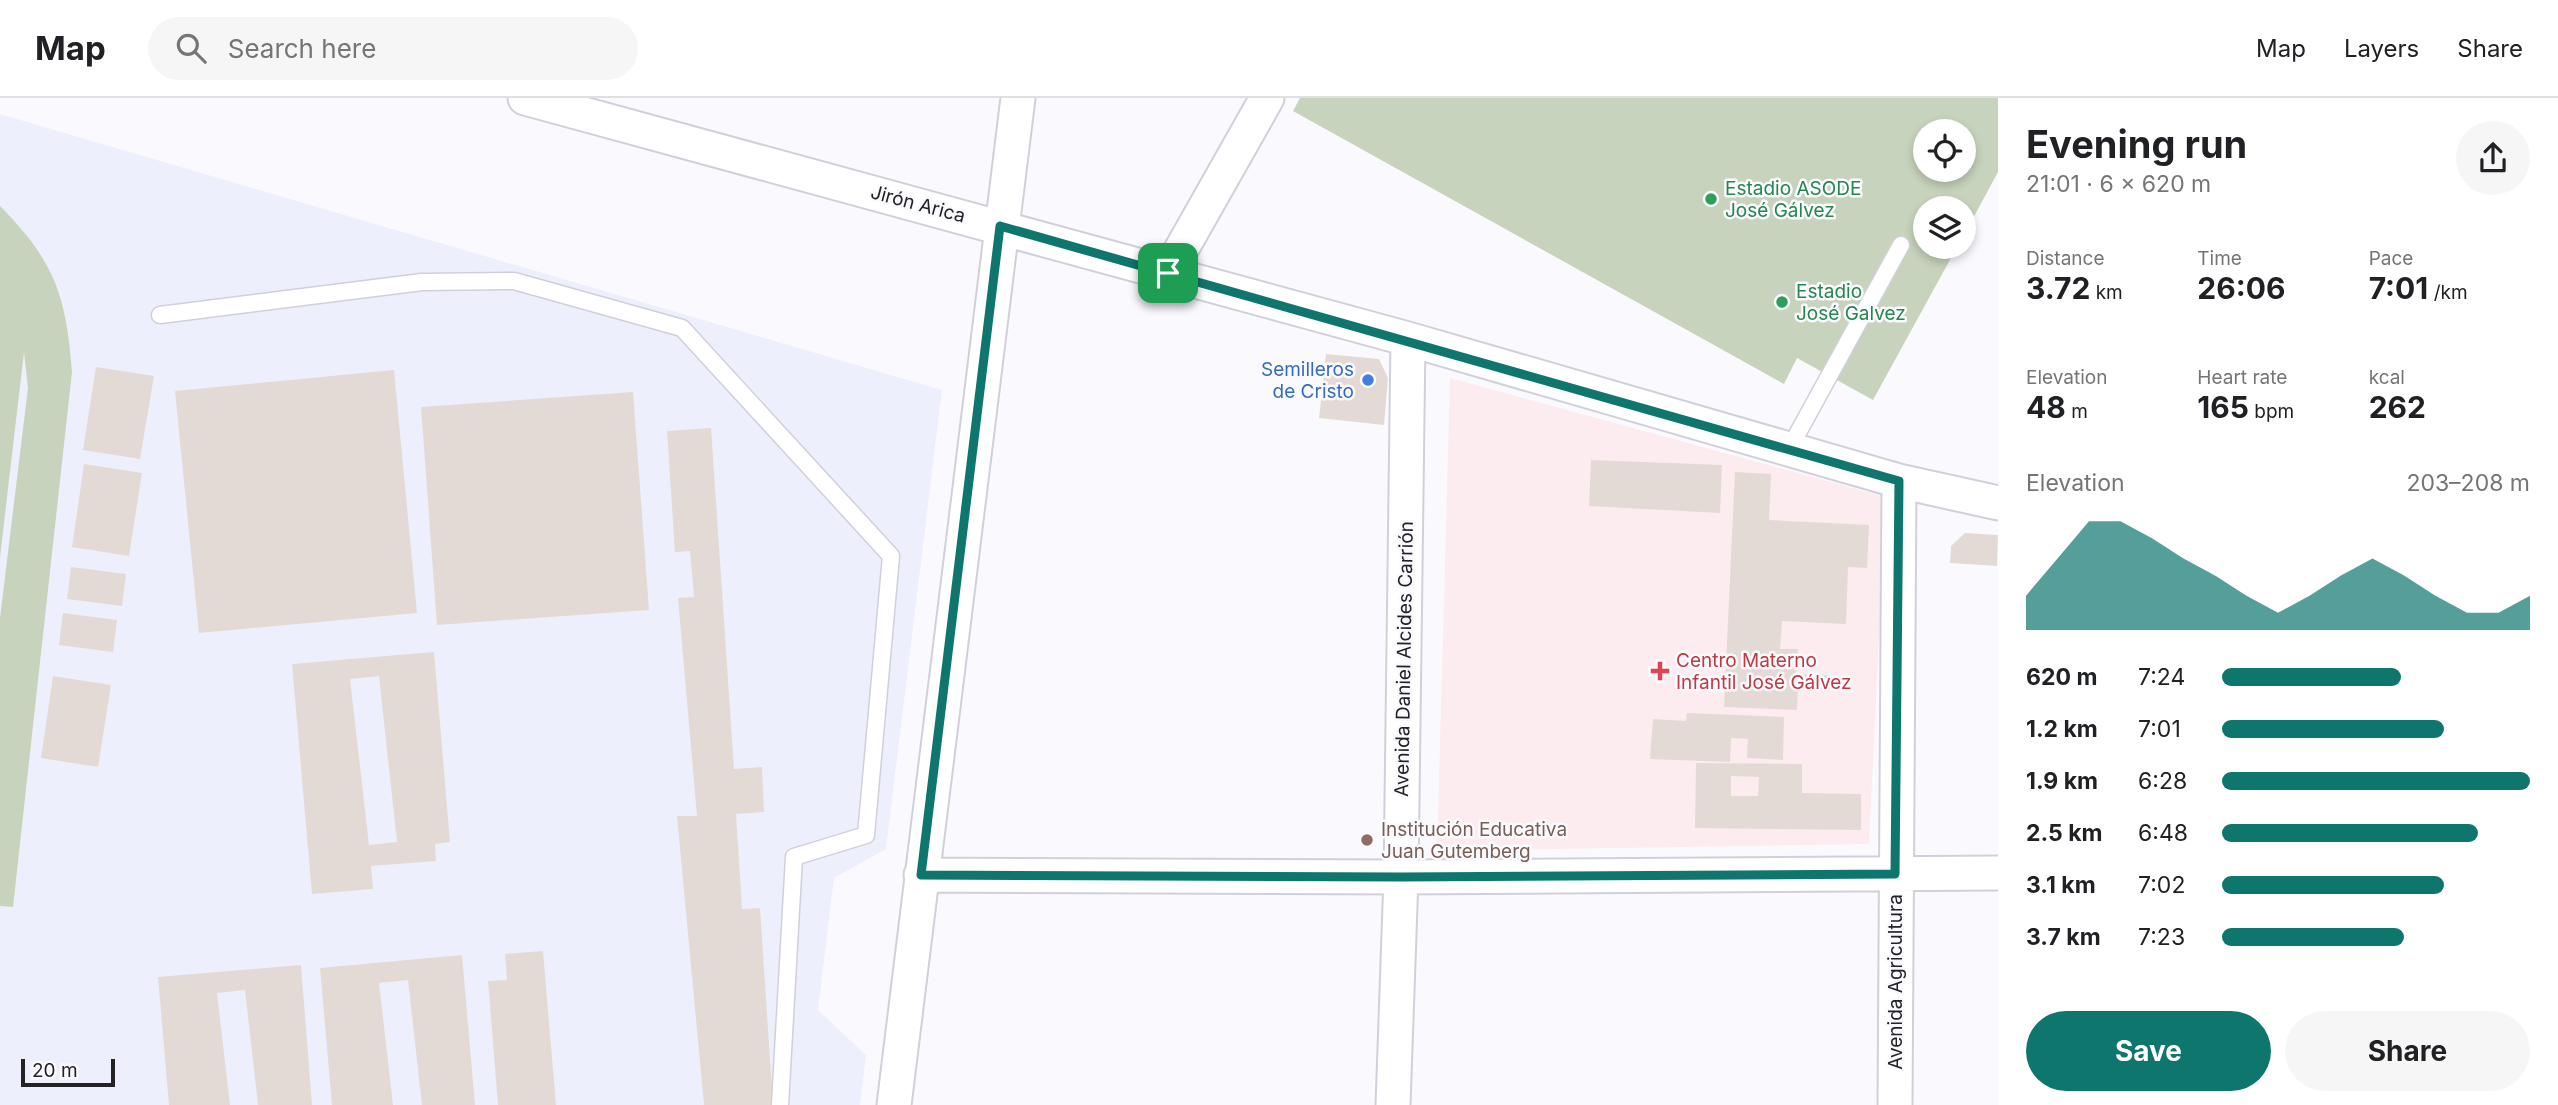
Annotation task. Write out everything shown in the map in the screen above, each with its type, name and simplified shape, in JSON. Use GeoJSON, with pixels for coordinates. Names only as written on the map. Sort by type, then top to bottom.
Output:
{"type":"FeatureCollection","features":[{"type":"Feature","properties":{"kind":"street","name":"Jirón Arica"},"geometry":{"type":"LineString","coordinates":[[525,98],[1000,226],[1899,481],[1998,503]]}},
{"type":"Feature","properties":{"kind":"street"},"geometry":{"type":"LineString","coordinates":[[894,1105],[1000,226],[1018,98]]}},
{"type":"Feature","properties":{"kind":"street"},"geometry":{"type":"LineString","coordinates":[[1168,273],[1267,98]]}},
{"type":"Feature","properties":{"kind":"street","name":"Avenida Daniel Alcides Carrión"},"geometry":{"type":"LineString","coordinates":[[1393,1105],[1401,877],[1408,340]]}},
{"type":"Feature","properties":{"kind":"street","name":"Avenida Agricultura"},"geometry":{"type":"LineString","coordinates":[[1895,1105],[1899,481]]}},
{"type":"Feature","properties":{"kind":"street"},"geometry":{"type":"LineString","coordinates":[[921,875],[1401,877],[1998,873]]}},
{"type":"Feature","properties":{"kind":"lane"},"geometry":{"type":"LineString","coordinates":[[1789,449],[1901,245]]}},
{"type":"Feature","properties":{"kind":"lane"},"geometry":{"type":"LineString","coordinates":[[160,315],[422,282],[514,281],[682,328],[891,556],[866,835],[794,857],[780,1105]]}},
{"type":"Feature","properties":{"kind":"shaded area"},"geometry":{"type":"Polygon","coordinates":[[[0,114],[942,390],[886,849],[834,878],[818,1010],[866,1055],[860,1105],[0,1105],[0,114]]]}},
{"type":"Feature","properties":{"kind":"shaded area","name":"Centro Materno Infantil José Gálvez"},"geometry":{"type":"Polygon","coordinates":[[[1450,378],[1886,497],[1869,844],[1437,851],[1450,378]]]}},
{"type":"Feature","properties":{"kind":"green space","name":"Estadio José Galvez"},"geometry":{"type":"Polygon","coordinates":[[[1300,98],[1998,98],[1998,172],[1976,213],[1976,196],[1913,196],[1913,259],[1950,259],[1873,400],[1797,358],[1784,384],[1293,111],[1300,98]]]}},
{"type":"Feature","properties":{"kind":"green space"},"geometry":{"type":"Polygon","coordinates":[[[0,206],[34,245],[54,281],[66,321],[72,372],[13,907],[0,906],[0,618],[28,388],[24,352],[0,557],[0,206]]]}},
{"type":"Feature","properties":{"kind":"building"},"geometry":{"type":"Polygon","coordinates":[[[1326,354],[1379,359],[1388,378],[1384,425],[1319,418],[1326,354]]]}},
{"type":"Feature","properties":{"kind":"building"},"geometry":{"type":"Polygon","coordinates":[[[96,367],[154,376],[140,459],[83,450],[96,367]]]}},
{"type":"Feature","properties":{"kind":"building"},"geometry":{"type":"Polygon","coordinates":[[[394,370],[417,613],[199,633],[175,391],[394,370]]]}},
{"type":"Feature","properties":{"kind":"building"},"geometry":{"type":"Polygon","coordinates":[[[633,392],[649,610],[437,625],[421,407],[633,392]]]}},
{"type":"Feature","properties":{"kind":"building"},"geometry":{"type":"Polygon","coordinates":[[[711,428],[734,769],[762,767],[764,812],[736,814],[742,909],[760,908],[773,1105],[704,1105],[677,816],[697,816],[678,598],[694,597],[690,551],[675,552],[667,431],[711,428]]]}},
{"type":"Feature","properties":{"kind":"building"},"geometry":{"type":"Polygon","coordinates":[[[1591,460],[1722,465],[1720,513],[1589,506],[1591,460]]]}},
{"type":"Feature","properties":{"kind":"building"},"geometry":{"type":"Polygon","coordinates":[[[84,464],[142,473],[129,556],[72,547],[84,464]]]}},
{"type":"Feature","properties":{"kind":"building"},"geometry":{"type":"Polygon","coordinates":[[[1735,472],[1771,474],[1769,520],[1869,525],[1867,568],[1848,567],[1846,624],[1782,621],[1780,649],[1798,649],[1796,674],[1827,675],[1827,690],[1798,689],[1797,710],[1724,707],[1735,472]]]}},
{"type":"Feature","properties":{"kind":"building"},"geometry":{"type":"Polygon","coordinates":[[[1965,533],[1998,535],[1997,566],[1950,563],[1951,546],[1965,533]]]}},
{"type":"Feature","properties":{"kind":"building"},"geometry":{"type":"Polygon","coordinates":[[[71,567],[126,574],[122,606],[67,599],[71,567]]]}},
{"type":"Feature","properties":{"kind":"building"},"geometry":{"type":"Polygon","coordinates":[[[63,613],[117,620],[113,652],[59,645],[63,613]]]}},
{"type":"Feature","properties":{"kind":"building"},"geometry":{"type":"Polygon","coordinates":[[[434,652],[450,842],[435,844],[436,861],[371,866],[373,889],[312,894],[292,664],[434,652]],[[379,676],[350,679],[369,845],[397,842],[379,676]]]}},
{"type":"Feature","properties":{"kind":"building"},"geometry":{"type":"Polygon","coordinates":[[[53,676],[111,685],[98,767],[41,758],[53,676]]]}},
{"type":"Feature","properties":{"kind":"building"},"geometry":{"type":"Polygon","coordinates":[[[1687,713],[1784,717],[1783,760],[1747,758],[1748,739],[1731,738],[1730,762],[1650,759],[1653,719],[1686,721],[1687,713]]]}},
{"type":"Feature","properties":{"kind":"building"},"geometry":{"type":"Polygon","coordinates":[[[1696,763],[1802,764],[1802,793],[1861,794],[1861,830],[1695,828],[1696,763]],[[1731,776],[1731,796],[1758,796],[1759,777],[1731,776]]]}},
{"type":"Feature","properties":{"kind":"building"},"geometry":{"type":"Polygon","coordinates":[[[543,951],[556,1105],[498,1105],[488,981],[507,980],[505,954],[543,951]]]}},
{"type":"Feature","properties":{"kind":"building"},"geometry":{"type":"Polygon","coordinates":[[[462,955],[475,1105],[422,1105],[408,980],[379,983],[393,1105],[332,1105],[320,968],[462,955]]]}},
{"type":"Feature","properties":{"kind":"building"},"geometry":{"type":"Polygon","coordinates":[[[301,965],[312,1105],[258,1105],[245,990],[217,993],[230,1105],[169,1105],[158,977],[301,965]]]}},
{"type":"Feature","properties":{"kind":"place","name":"Estadio ASODE José Gálvez"},"geometry":{"type":"Point","coordinates":[1711,199]}},
{"type":"Feature","properties":{"kind":"place","name":"Estadio José Galvez"},"geometry":{"type":"Point","coordinates":[1782,302]}},
{"type":"Feature","properties":{"kind":"place","name":"Semilleros de Cristo"},"geometry":{"type":"Point","coordinates":[1368,380]}},
{"type":"Feature","properties":{"kind":"place","name":"Centro Materno Infantil José Gálvez"},"geometry":{"type":"Point","coordinates":[1660,671]}},
{"type":"Feature","properties":{"kind":"place","name":"Institución Educativa Juan Gutemberg"},"geometry":{"type":"Point","coordinates":[1367,840]}},
{"type":"Feature","properties":{"kind":"route"},"geometry":{"type":"LineString","coordinates":[[1000,226],[1168,273],[1899,481],[1895,874],[1401,877],[921,875],[1000,226]]}}]}
